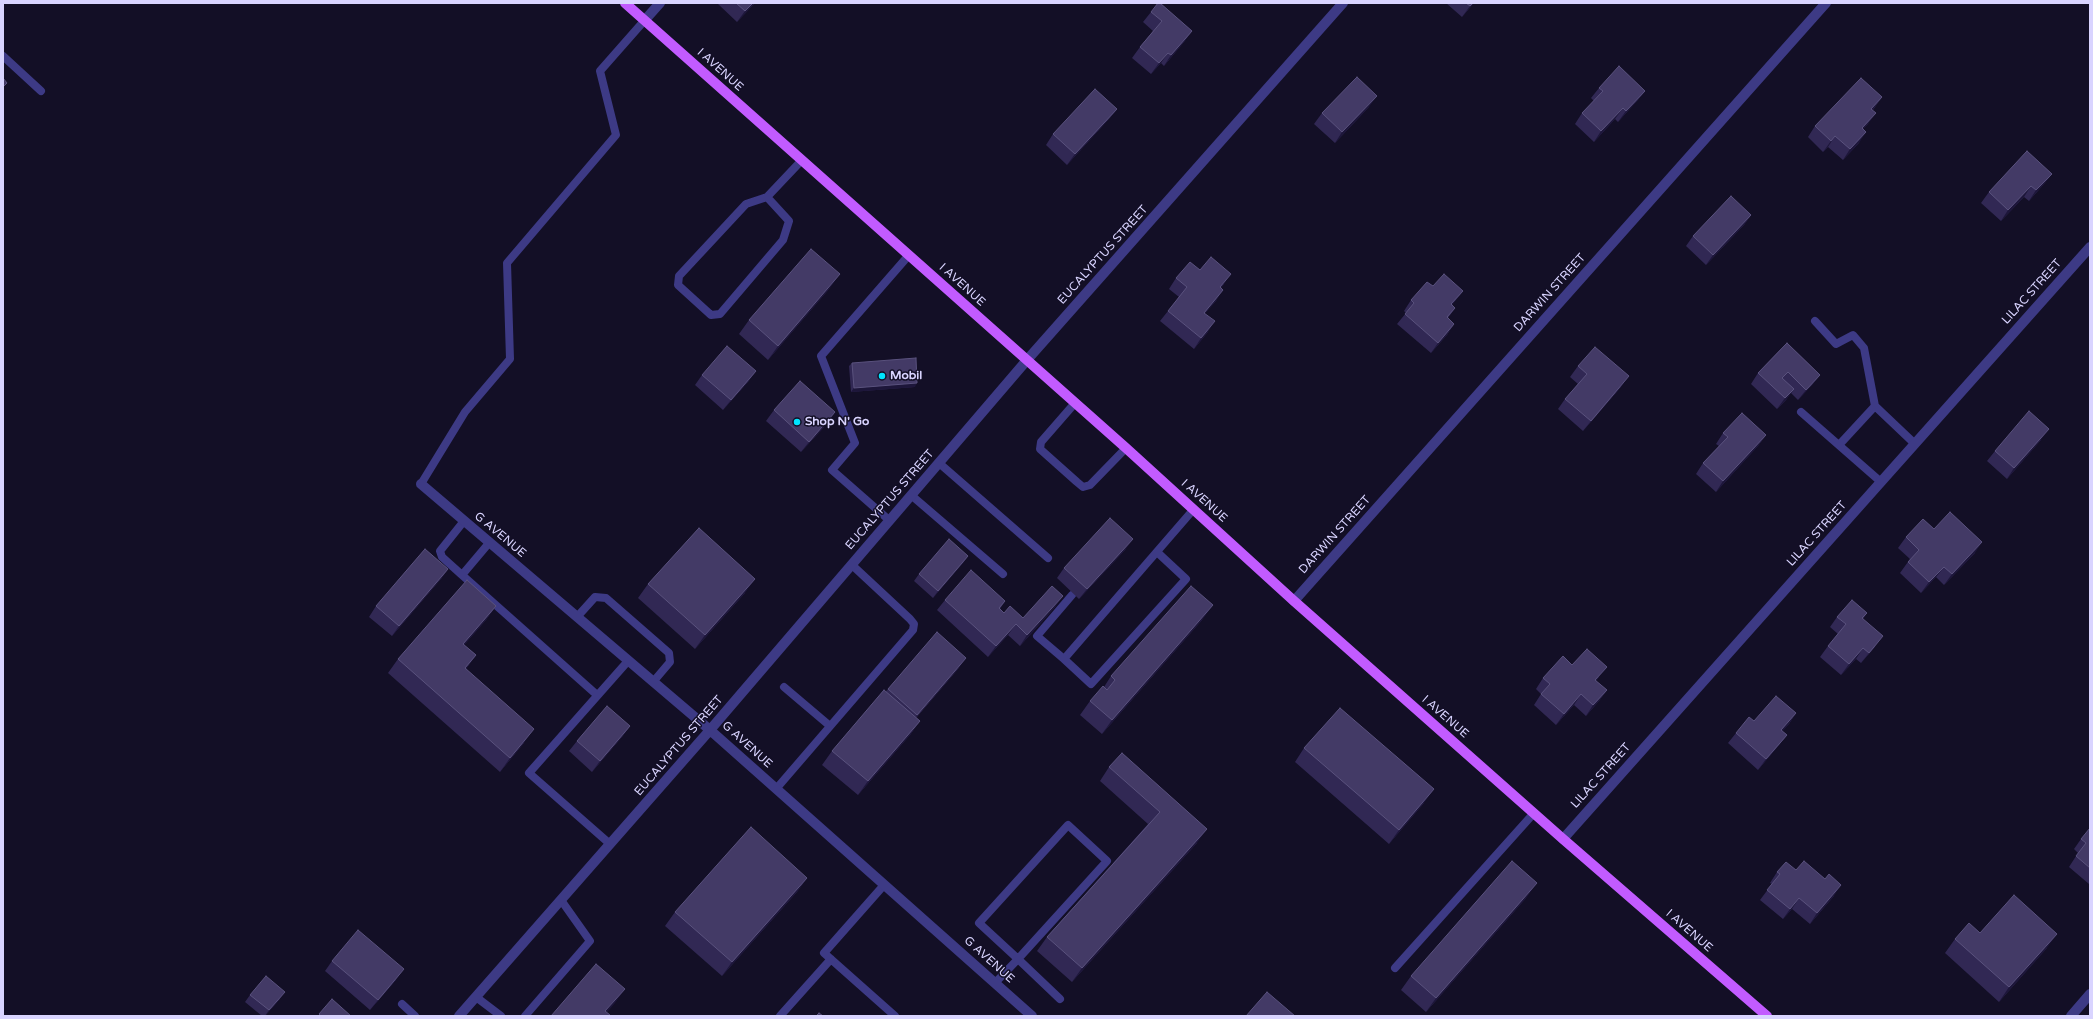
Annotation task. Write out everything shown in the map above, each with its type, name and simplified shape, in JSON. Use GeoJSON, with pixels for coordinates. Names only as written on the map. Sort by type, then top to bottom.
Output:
{"type":"FeatureCollection","features":[{"type":"Feature","properties":{"kind":"main road","name":"I AVENUE"},"geometry":{"type":"LineString","coordinates":[[625,3],[1126,448],[1294,601],[1563,839],[1767,1016]]}},
{"type":"Feature","properties":{"kind":"street"},"geometry":{"type":"LineString","coordinates":[[644,21],[660,3]]}},
{"type":"Feature","properties":{"kind":"street","name":"EUCALYPTUS STREET"},"geometry":{"type":"LineString","coordinates":[[459,1016],[710,730],[1027,360],[1343,3]]}},
{"type":"Feature","properties":{"kind":"street","name":"DARWIN STREET"},"geometry":{"type":"LineString","coordinates":[[1294,601],[1826,3]]}},
{"type":"Feature","properties":{"kind":"street","name":"LILAC STREET"},"geometry":{"type":"LineString","coordinates":[[1563,839],[2090,247]]}},
{"type":"Feature","properties":{"kind":"street","name":"G AVENUE"},"geometry":{"type":"LineString","coordinates":[[421,484],[710,730],[1032,1016]]}},
{"type":"Feature","properties":{"kind":"street"},"geometry":{"type":"LineString","coordinates":[[2071,1016],[2090,994]]}},
{"type":"Feature","properties":{"kind":"lane"},"geometry":{"type":"LineString","coordinates":[[421,484],[465,412],[510,359],[507,263],[616,135],[600,71],[644,21]]}},
{"type":"Feature","properties":{"kind":"lane"},"geometry":{"type":"LineString","coordinates":[[3,56],[41,91]]}},
{"type":"Feature","properties":{"kind":"lane"},"geometry":{"type":"LineString","coordinates":[[767,197],[789,221],[783,240],[720,314],[711,315],[678,285],[679,276],[746,204],[767,197],[802,160]]}},
{"type":"Feature","properties":{"kind":"lane"},"geometry":{"type":"LineString","coordinates":[[889,520],[832,470],[855,443],[821,356],[908,255]]}},
{"type":"Feature","properties":{"kind":"lane"},"geometry":{"type":"LineString","coordinates":[[1815,321],[1836,344],[1854,335],[1864,348],[1875,406],[1915,444]]}},
{"type":"Feature","properties":{"kind":"lane"},"geometry":{"type":"LineString","coordinates":[[1075,403],[1041,442],[1040,449],[1077,482],[1083,487],[1090,485],[1126,448]]}},
{"type":"Feature","properties":{"kind":"lane"},"geometry":{"type":"LineString","coordinates":[[1839,446],[1875,406]]}},
{"type":"Feature","properties":{"kind":"lane"},"geometry":{"type":"LineString","coordinates":[[1801,412],[1880,482]]}},
{"type":"Feature","properties":{"kind":"lane"},"geometry":{"type":"LineString","coordinates":[[939,463],[1048,558]]}},
{"type":"Feature","properties":{"kind":"lane"},"geometry":{"type":"LineString","coordinates":[[912,495],[1003,574]]}},
{"type":"Feature","properties":{"kind":"lane"},"geometry":{"type":"LineString","coordinates":[[1064,659],[1193,510]]}},
{"type":"Feature","properties":{"kind":"lane"},"geometry":{"type":"LineString","coordinates":[[464,521],[440,551],[442,557],[597,695]]}},
{"type":"Feature","properties":{"kind":"lane"},"geometry":{"type":"LineString","coordinates":[[462,575],[489,543]]}},
{"type":"Feature","properties":{"kind":"lane"},"geometry":{"type":"LineString","coordinates":[[1072,595],[1037,636],[1091,684],[1186,579],[1157,552]]}},
{"type":"Feature","properties":{"kind":"lane"},"geometry":{"type":"LineString","coordinates":[[776,789],[913,630],[914,624],[910,619],[852,565]]}},
{"type":"Feature","properties":{"kind":"lane"},"geometry":{"type":"LineString","coordinates":[[577,617],[595,597],[606,598],[669,653],[670,662],[653,682]]}},
{"type":"Feature","properties":{"kind":"lane"},"geometry":{"type":"LineString","coordinates":[[610,844],[529,773],[628,661]]}},
{"type":"Feature","properties":{"kind":"lane"},"geometry":{"type":"LineString","coordinates":[[784,686],[830,726]]}},
{"type":"Feature","properties":{"kind":"lane"},"geometry":{"type":"LineString","coordinates":[[1395,968],[1534,813]]}},
{"type":"Feature","properties":{"kind":"lane"},"geometry":{"type":"LineString","coordinates":[[995,983],[1018,959],[1107,861],[1068,825],[979,922],[1018,959],[1060,999]]}},
{"type":"Feature","properties":{"kind":"lane"},"geometry":{"type":"LineString","coordinates":[[884,885],[824,952],[895,1016]]}},
{"type":"Feature","properties":{"kind":"lane"},"geometry":{"type":"LineString","coordinates":[[525,1016],[590,941],[561,900]]}},
{"type":"Feature","properties":{"kind":"lane"},"geometry":{"type":"LineString","coordinates":[[780,1016],[831,959]]}},
{"type":"Feature","properties":{"kind":"lane"},"geometry":{"type":"LineString","coordinates":[[476,997],[501,1016]]}},
{"type":"Feature","properties":{"kind":"lane"},"geometry":{"type":"LineString","coordinates":[[402,1004],[414,1016]]}},
{"type":"Feature","properties":{"kind":"building"},"geometry":{"type":"Polygon","coordinates":[[[736,3],[753,3],[745,11],[736,3]]]}},
{"type":"Feature","properties":{"kind":"building"},"geometry":{"type":"Polygon","coordinates":[[[1158,3],[1160,3],[1192,31],[1171,55],[1168,53],[1159,63],[1140,47],[1162,21],[1151,12],[1158,3]]]}},
{"type":"Feature","properties":{"kind":"building"},"geometry":{"type":"Polygon","coordinates":[[[1466,3],[1473,3],[1470,6],[1466,3]]]}},
{"type":"Feature","properties":{"kind":"building"},"geometry":{"type":"Polygon","coordinates":[[[1619,66],[1645,91],[1626,111],[1623,108],[1601,131],[1582,113],[1603,91],[1599,88],[1619,66]]]}},
{"type":"Feature","properties":{"kind":"building"},"geometry":{"type":"Polygon","coordinates":[[[1357,77],[1377,96],[1342,132],[1322,113],[1357,77]]]}},
{"type":"Feature","properties":{"kind":"building"},"geometry":{"type":"Polygon","coordinates":[[[3,78],[7,83],[3,87],[3,78]]]}},
{"type":"Feature","properties":{"kind":"building"},"geometry":{"type":"Polygon","coordinates":[[[1861,78],[1882,97],[1871,109],[1876,113],[1862,128],[1866,132],[1850,149],[1835,136],[1831,141],[1815,126],[1861,78]]]}},
{"type":"Feature","properties":{"kind":"building"},"geometry":{"type":"Polygon","coordinates":[[[1095,89],[1117,109],[1075,154],[1053,134],[1095,89]]]}},
{"type":"Feature","properties":{"kind":"building"},"geometry":{"type":"Polygon","coordinates":[[[2027,151],[2052,174],[2036,190],[2031,186],[2008,210],[1989,192],[2027,151]]]}},
{"type":"Feature","properties":{"kind":"building"},"geometry":{"type":"Polygon","coordinates":[[[1731,196],[1751,215],[1713,255],[1693,236],[1731,196]]]}},
{"type":"Feature","properties":{"kind":"building"},"geometry":{"type":"Polygon","coordinates":[[[811,249],[840,274],[778,346],[749,320],[811,249]]]}},
{"type":"Feature","properties":{"kind":"building"},"geometry":{"type":"Polygon","coordinates":[[[1211,257],[1231,274],[1220,287],[1223,290],[1204,313],[1215,321],[1201,338],[1168,311],[1187,287],[1176,278],[1190,262],[1200,270],[1211,257]]]}},
{"type":"Feature","properties":{"kind":"building"},"geometry":{"type":"Polygon","coordinates":[[[1444,274],[1463,291],[1451,304],[1455,308],[1447,317],[1454,324],[1438,343],[1405,314],[1414,303],[1411,300],[1427,282],[1433,286],[1444,274]]]}},
{"type":"Feature","properties":{"kind":"building"},"geometry":{"type":"Polygon","coordinates":[[[1787,343],[1820,375],[1806,390],[1788,372],[1782,378],[1794,389],[1785,398],[1758,373],[1787,343]]]}},
{"type":"Feature","properties":{"kind":"building"},"geometry":{"type":"Polygon","coordinates":[[[727,346],[756,371],[731,400],[702,375],[727,346]]]}},
{"type":"Feature","properties":{"kind":"building"},"geometry":{"type":"Polygon","coordinates":[[[1595,347],[1629,376],[1591,421],[1565,399],[1587,374],[1578,366],[1595,347]]]}},
{"type":"Feature","properties":{"kind":"building","name":"Mobil"},"geometry":{"type":"Polygon","coordinates":[[[916,358],[917,383],[854,388],[852,363],[916,358]]]}},
{"type":"Feature","properties":{"kind":"building","name":"Shop N' Go"},"geometry":{"type":"Polygon","coordinates":[[[800,381],[835,412],[809,442],[774,410],[800,381]]]}},
{"type":"Feature","properties":{"kind":"building"},"geometry":{"type":"Polygon","coordinates":[[[2029,411],[2049,429],[2014,468],[1995,451],[2029,411]]]}},
{"type":"Feature","properties":{"kind":"building"},"geometry":{"type":"Polygon","coordinates":[[[1742,413],[1766,435],[1723,481],[1703,463],[1728,437],[1723,433],[1742,413]]]}},
{"type":"Feature","properties":{"kind":"building"},"geometry":{"type":"Polygon","coordinates":[[[1950,512],[1982,542],[1952,574],[1944,567],[1929,582],[1908,562],[1919,550],[1906,537],[1923,519],[1934,529],[1950,512]]]}},
{"type":"Feature","properties":{"kind":"building"},"geometry":{"type":"Polygon","coordinates":[[[1110,518],[1133,539],[1087,589],[1064,568],[1110,518]]]}},
{"type":"Feature","properties":{"kind":"building"},"geometry":{"type":"Polygon","coordinates":[[[699,528],[755,579],[705,635],[648,584],[699,528]]]}},
{"type":"Feature","properties":{"kind":"building"},"geometry":{"type":"Polygon","coordinates":[[[949,539],[968,556],[938,591],[919,574],[949,539]]]}},
{"type":"Feature","properties":{"kind":"building"},"geometry":{"type":"Polygon","coordinates":[[[425,549],[448,569],[399,626],[376,606],[425,549]]]}},
{"type":"Feature","properties":{"kind":"building"},"geometry":{"type":"Polygon","coordinates":[[[971,570],[1005,601],[999,608],[1004,613],[1010,606],[1023,618],[1052,586],[1063,596],[1027,635],[1016,624],[996,646],[945,600],[971,570]]]}},
{"type":"Feature","properties":{"kind":"building"},"geometry":{"type":"Polygon","coordinates":[[[467,580],[496,606],[463,644],[476,655],[465,668],[534,729],[510,758],[398,659],[467,580]]]}},
{"type":"Feature","properties":{"kind":"building"},"geometry":{"type":"Polygon","coordinates":[[[1191,586],[1213,605],[1112,720],[1090,701],[1103,686],[1107,690],[1115,680],[1111,676],[1191,586]]]}},
{"type":"Feature","properties":{"kind":"building"},"geometry":{"type":"Polygon","coordinates":[[[1852,600],[1867,613],[1862,618],[1883,636],[1869,653],[1863,648],[1849,664],[1828,646],[1846,624],[1837,617],[1852,600]]]}},
{"type":"Feature","properties":{"kind":"building"},"geometry":{"type":"Polygon","coordinates":[[[937,632],[966,658],[917,715],[888,689],[937,632]]]}},
{"type":"Feature","properties":{"kind":"building"},"geometry":{"type":"Polygon","coordinates":[[[1587,649],[1607,667],[1595,680],[1607,690],[1593,705],[1581,694],[1564,714],[1541,694],[1550,684],[1543,678],[1563,656],[1572,665],[1587,649]]]}},
{"type":"Feature","properties":{"kind":"building"},"geometry":{"type":"Polygon","coordinates":[[[884,690],[920,721],[868,781],[832,751],[884,690]]]}},
{"type":"Feature","properties":{"kind":"building"},"geometry":{"type":"Polygon","coordinates":[[[1776,696],[1796,713],[1781,730],[1787,735],[1766,759],[1736,733],[1749,717],[1754,721],[1776,696]]]}},
{"type":"Feature","properties":{"kind":"building"},"geometry":{"type":"Polygon","coordinates":[[[607,706],[630,726],[600,761],[577,741],[607,706]]]}},
{"type":"Feature","properties":{"kind":"building"},"geometry":{"type":"Polygon","coordinates":[[[1340,708],[1434,789],[1399,830],[1304,748],[1340,708]]]}},
{"type":"Feature","properties":{"kind":"building"},"geometry":{"type":"Polygon","coordinates":[[[1122,753],[1207,829],[1082,968],[1047,937],[1160,812],[1109,767],[1122,753]]]}},
{"type":"Feature","properties":{"kind":"building"},"geometry":{"type":"Polygon","coordinates":[[[751,827],[807,878],[732,962],[675,912],[751,827]]]}},
{"type":"Feature","properties":{"kind":"building"},"geometry":{"type":"Polygon","coordinates":[[[2090,828],[2090,868],[2076,856],[2086,843],[2081,839],[2090,828]]]}},
{"type":"Feature","properties":{"kind":"building"},"geometry":{"type":"Polygon","coordinates":[[[1512,861],[1537,883],[1436,998],[1411,976],[1512,861]]]}},
{"type":"Feature","properties":{"kind":"building"},"geometry":{"type":"Polygon","coordinates":[[[1804,861],[1825,879],[1829,874],[1841,885],[1817,913],[1799,898],[1790,909],[1767,890],[1780,874],[1777,872],[1786,862],[1796,870],[1804,861]]]}},
{"type":"Feature","properties":{"kind":"building"},"geometry":{"type":"Polygon","coordinates":[[[2014,895],[2057,934],[2009,987],[1955,939],[1969,923],[1980,933],[2014,895]]]}},
{"type":"Feature","properties":{"kind":"building"},"geometry":{"type":"Polygon","coordinates":[[[358,930],[404,969],[378,1000],[332,961],[358,930]]]}},
{"type":"Feature","properties":{"kind":"building"},"geometry":{"type":"Polygon","coordinates":[[[596,964],[625,989],[605,1011],[610,1015],[551,1016],[596,964]]]}},
{"type":"Feature","properties":{"kind":"building"},"geometry":{"type":"Polygon","coordinates":[[[266,976],[285,992],[269,1010],[250,995],[266,976]]]}},
{"type":"Feature","properties":{"kind":"building"},"geometry":{"type":"Polygon","coordinates":[[[1267,992],[1295,1016],[1246,1016],[1267,992]]]}},
{"type":"Feature","properties":{"kind":"building"},"geometry":{"type":"Polygon","coordinates":[[[332,999],[351,1016],[321,1016],[319,1014],[332,999]]]}},
{"type":"Feature","properties":{"kind":"building"},"geometry":{"type":"Polygon","coordinates":[[[819,1013],[823,1016],[816,1016],[819,1013]]]}},
{"type":"Feature","properties":{"kind":"place","name":"Mobil"},"geometry":{"type":"Point","coordinates":[882,376]}},
{"type":"Feature","properties":{"kind":"place","name":"Shop N' Go"},"geometry":{"type":"Point","coordinates":[797,422]}}]}
